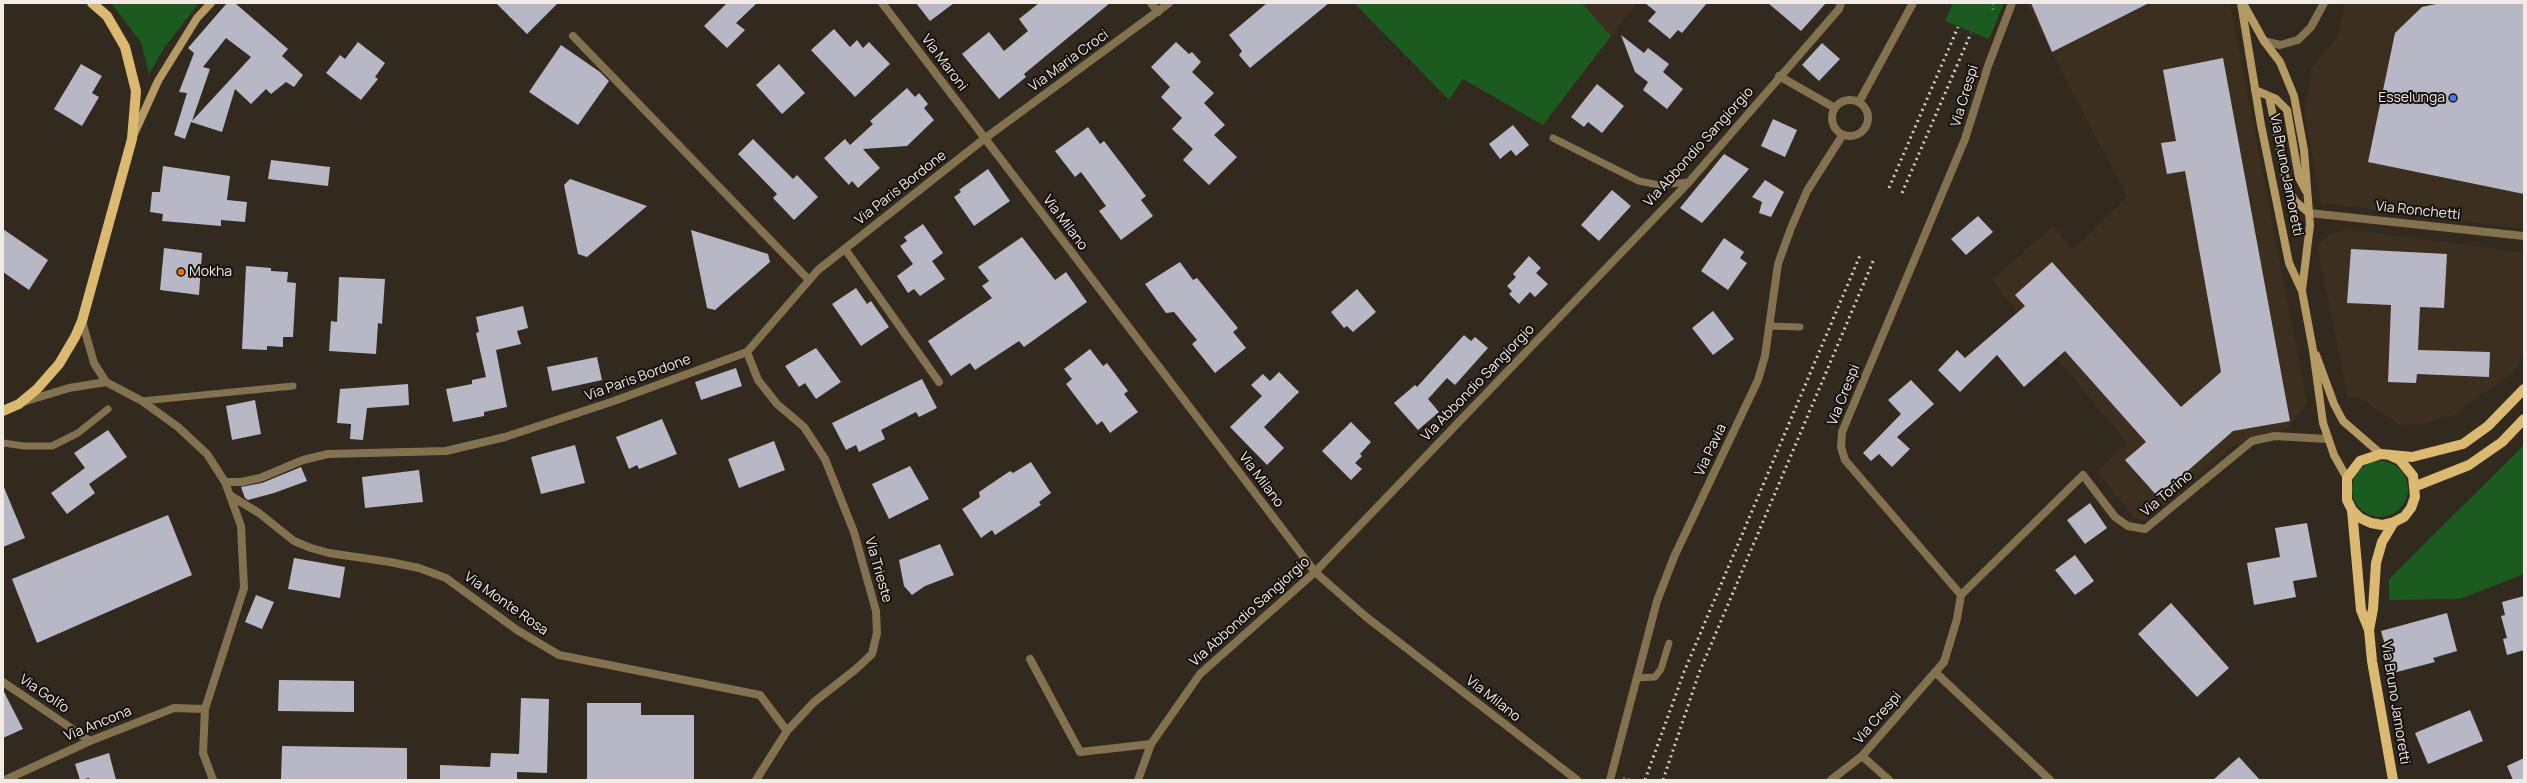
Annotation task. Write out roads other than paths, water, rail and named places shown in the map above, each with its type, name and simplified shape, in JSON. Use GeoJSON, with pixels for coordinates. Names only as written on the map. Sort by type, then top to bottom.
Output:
{"type":"FeatureCollection","features":[{"type":"Feature","properties":{"kind":"main road"},"geometry":{"type":"LineString","coordinates":[[3,411],[19,404],[37,389],[59,364],[82,321],[132,138],[136,91],[125,47],[107,16],[92,3]]}},
{"type":"Feature","properties":{"kind":"main road"},"geometry":{"type":"LineString","coordinates":[[2386,455],[2408,467],[2416,486],[2415,497],[2411,508],[2404,517],[2394,522],[2382,525],[2371,524],[2360,518],[2352,510],[2346,495],[2347,478],[2360,461],[2370,456],[2386,455],[2412,457],[2463,444],[2488,426],[2524,389]]}},
{"type":"Feature","properties":{"kind":"main road"},"geometry":{"type":"LineString","coordinates":[[2416,486],[2469,465],[2502,442],[2524,418]]}},
{"type":"Feature","properties":{"kind":"main road","name":"Via Bruno Jamoretti"},"geometry":{"type":"LineString","coordinates":[[2352,510],[2361,610],[2369,630],[2372,661],[2393,780]]}},
{"type":"Feature","properties":{"kind":"main road","name":"Via Bruno Jamoretti"},"geometry":{"type":"LineString","coordinates":[[2369,630],[2373,609],[2376,563],[2382,542],[2394,522]]}},
{"type":"Feature","properties":{"kind":"street"},"geometry":{"type":"LineString","coordinates":[[132,138],[158,81],[197,18],[211,3]]}},
{"type":"Feature","properties":{"kind":"street","name":"Via Maroni"},"geometry":{"type":"LineString","coordinates":[[882,3],[984,139]]}},
{"type":"Feature","properties":{"kind":"street"},"geometry":{"type":"LineString","coordinates":[[1151,3],[1158,12]]}},
{"type":"Feature","properties":{"kind":"street","name":"Via Maria Croci"},"geometry":{"type":"LineString","coordinates":[[984,139],[1169,3]]}},
{"type":"Feature","properties":{"kind":"street","name":"Via Abbondio Sangiorgio"},"geometry":{"type":"LineString","coordinates":[[1138,780],[1151,744],[1200,674],[1315,572],[1689,182],[1779,76],[1839,10],[1841,3]]}},
{"type":"Feature","properties":{"kind":"street"},"geometry":{"type":"LineString","coordinates":[[1859,102],[1913,3]]}},
{"type":"Feature","properties":{"kind":"street","name":"Via Crespi"},"geometry":{"type":"LineString","coordinates":[[1831,780],[1862,756],[1944,662],[1957,620],[1961,595],[1845,460],[1841,447],[1842,432],[1965,139],[1988,66],[2012,3]]}},
{"type":"Feature","properties":{"kind":"street"},"geometry":{"type":"LineString","coordinates":[[2242,3],[2264,41],[2280,62],[2294,96],[2304,150],[2309,213],[2302,291]]}},
{"type":"Feature","properties":{"kind":"street","name":"Via Bruno Jamoretti"},"geometry":{"type":"LineString","coordinates":[[2242,3],[2255,90],[2289,263],[2302,291],[2313,350],[2320,408],[2328,439],[2347,478]]}},
{"type":"Feature","properties":{"kind":"street"},"geometry":{"type":"LineString","coordinates":[[2264,41],[2280,45],[2298,40],[2311,27],[2324,3]]}},
{"type":"Feature","properties":{"kind":"street"},"geometry":{"type":"LineString","coordinates":[[573,36],[809,280]]}},
{"type":"Feature","properties":{"kind":"street"},"geometry":{"type":"LineString","coordinates":[[1779,76],[1835,108]]}},
{"type":"Feature","properties":{"kind":"street"},"geometry":{"type":"LineString","coordinates":[[2255,90],[2280,102],[2287,110],[2299,178],[2308,193]]}},
{"type":"Feature","properties":{"kind":"street"},"geometry":{"type":"LineString","coordinates":[[2268,96],[2288,190],[2296,202],[2309,213]]}},
{"type":"Feature","properties":{"kind":"street"},"geometry":{"type":"LineString","coordinates":[[1846,101],[1859,102],[1865,108],[1868,124],[1857,136],[1842,136],[1832,123],[1835,108],[1846,101]]}},
{"type":"Feature","properties":{"kind":"street","name":"Via Pavia"},"geometry":{"type":"LineString","coordinates":[[1610,780],[1657,601],[1674,557],[1758,380],[1765,356],[1778,264],[1791,228],[1807,191],[1842,136]]}},
{"type":"Feature","properties":{"kind":"street","name":"Via Paris Bordone"},"geometry":{"type":"LineString","coordinates":[[225,482],[241,482],[260,478],[303,460],[328,454],[446,451],[505,437],[553,422],[747,352],[818,270],[984,139]]}},
{"type":"Feature","properties":{"kind":"street","name":"Via Milano"},"geometry":{"type":"LineString","coordinates":[[984,139],[1315,572],[1365,616],[1577,780]]}},
{"type":"Feature","properties":{"kind":"street","name":"Via Ronchetti"},"geometry":{"type":"LineString","coordinates":[[2309,213],[2524,236]]}},
{"type":"Feature","properties":{"kind":"street"},"geometry":{"type":"LineString","coordinates":[[845,249],[940,382]]}},
{"type":"Feature","properties":{"kind":"street"},"geometry":{"type":"LineString","coordinates":[[82,321],[94,363],[106,382],[142,401],[178,428],[207,454],[225,482],[241,526],[244,588],[205,709],[203,753],[213,780]]}},
{"type":"Feature","properties":{"kind":"street","name":"Via Bruno Jamoretti"},"geometry":{"type":"LineString","coordinates":[[2313,350],[2334,404],[2343,421],[2386,455]]}},
{"type":"Feature","properties":{"kind":"street","name":"Via Trieste"},"geometry":{"type":"LineString","coordinates":[[747,352],[758,380],[777,404],[804,427],[825,459],[854,532],[876,611],[877,633],[872,654],[856,669],[814,702],[787,731],[756,780]]}},
{"type":"Feature","properties":{"kind":"street"},"geometry":{"type":"LineString","coordinates":[[19,404],[53,392],[106,382]]}},
{"type":"Feature","properties":{"kind":"street","name":"Via Torino"},"geometry":{"type":"LineString","coordinates":[[1961,595],[2083,475],[2116,517],[2128,526],[2145,530],[2252,441],[2275,436],[2328,439]]}},
{"type":"Feature","properties":{"kind":"street","name":"Via Monte Rosa"},"geometry":{"type":"LineString","coordinates":[[231,496],[259,513],[294,541],[312,548],[329,554],[397,563],[446,578],[516,630],[559,655],[760,695],[787,731]]}},
{"type":"Feature","properties":{"kind":"street"},"geometry":{"type":"LineString","coordinates":[[1030,659],[1080,752],[1151,744]]}},
{"type":"Feature","properties":{"kind":"street"},"geometry":{"type":"LineString","coordinates":[[1935,672],[2050,780]]}},
{"type":"Feature","properties":{"kind":"street","name":"Via Golfo"},"geometry":{"type":"LineString","coordinates":[[3,682],[90,741]]}},
{"type":"Feature","properties":{"kind":"street","name":"Via Ancona"},"geometry":{"type":"LineString","coordinates":[[5,780],[90,741],[174,708],[205,709]]}},
{"type":"Feature","properties":{"kind":"street"},"geometry":{"type":"LineString","coordinates":[[1862,756],[1889,780]]}},
{"type":"Feature","properties":{"kind":"lane"},"geometry":{"type":"LineString","coordinates":[[1553,138],[1639,181],[1658,185],[1689,182]]}},
{"type":"Feature","properties":{"kind":"lane"},"geometry":{"type":"LineString","coordinates":[[1770,326],[1800,327]]}},
{"type":"Feature","properties":{"kind":"lane"},"geometry":{"type":"LineString","coordinates":[[142,401],[293,386]]}},
{"type":"Feature","properties":{"kind":"lane"},"geometry":{"type":"LineString","coordinates":[[3,443],[24,446],[52,446],[78,434],[108,409]]}},
{"type":"Feature","properties":{"kind":"lane"},"geometry":{"type":"LineString","coordinates":[[1636,678],[1655,677],[1661,669],[1669,643]]}},
{"type":"Feature","properties":{"kind":"railway"},"geometry":{"type":"LineString","coordinates":[[1889,188],[1958,27]]}},
{"type":"Feature","properties":{"kind":"railway"},"geometry":{"type":"LineString","coordinates":[[1902,193],[1971,33]]}},
{"type":"Feature","properties":{"kind":"railway"},"geometry":{"type":"LineString","coordinates":[[1645,780],[1684,672],[1861,253]]}},
{"type":"Feature","properties":{"kind":"railway"},"geometry":{"type":"LineString","coordinates":[[1663,780],[1699,673],[1874,259]]}},
{"type":"Feature","properties":{"kind":"place","name":"Esselunga"},"geometry":{"type":"Point","coordinates":[2453,98]}},
{"type":"Feature","properties":{"kind":"place","name":"Mokha"},"geometry":{"type":"Point","coordinates":[181,272]}}]}
